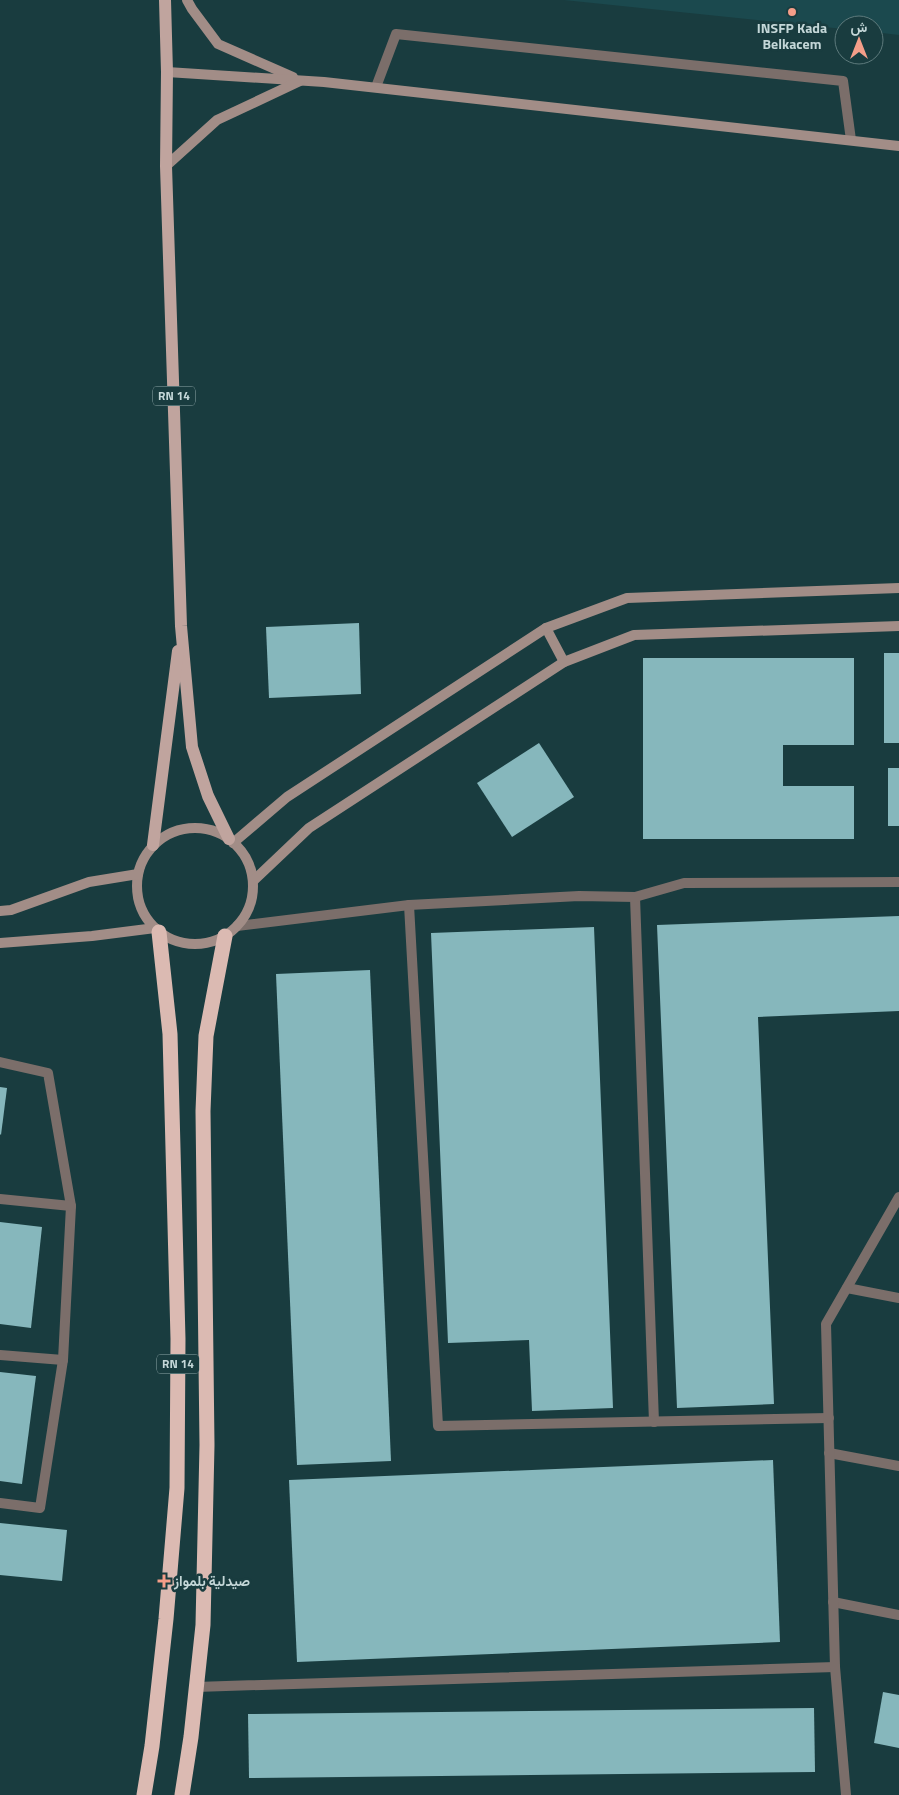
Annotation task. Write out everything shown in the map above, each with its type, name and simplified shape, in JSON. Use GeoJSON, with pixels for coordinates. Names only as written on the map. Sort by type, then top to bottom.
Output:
{"type":"FeatureCollection","features":[{"type":"Feature","properties":{"kind":"highway","name":"RN 14"},"geometry":{"type":"LineString","coordinates":[[144,1795],[152,1746],[165,1628],[177,1488],[178,1338],[170,1034],[157,930]]}},
{"type":"Feature","properties":{"kind":"highway","name":"RN 14"},"geometry":{"type":"LineString","coordinates":[[182,1795],[203,1625],[207,1445],[203,1111],[206,1036],[224,936]]}},
{"type":"Feature","properties":{"kind":"main road","name":"RN 14"},"geometry":{"type":"LineString","coordinates":[[165,0],[167,72],[166,166],[182,626],[192,747],[208,796],[231,841]]}},
{"type":"Feature","properties":{"kind":"main road","name":"RN 14"},"geometry":{"type":"LineString","coordinates":[[153,845],[182,626]]}},
{"type":"Feature","properties":{"kind":"street"},"geometry":{"type":"LineString","coordinates":[[187,0],[218,44],[301,80]]}},
{"type":"Feature","properties":{"kind":"street"},"geometry":{"type":"LineString","coordinates":[[376,87],[396,34],[843,80],[852,140]]}},
{"type":"Feature","properties":{"kind":"street"},"geometry":{"type":"LineString","coordinates":[[167,72],[301,80],[376,87],[899,146]]}},
{"type":"Feature","properties":{"kind":"street"},"geometry":{"type":"LineString","coordinates":[[166,166],[217,120],[301,80]]}},
{"type":"Feature","properties":{"kind":"street"},"geometry":{"type":"LineString","coordinates":[[231,841],[287,797],[546,628],[626,598],[899,588]]}},
{"type":"Feature","properties":{"kind":"street"},"geometry":{"type":"LineString","coordinates":[[253,881],[309,828],[564,662],[634,635],[899,626]]}},
{"type":"Feature","properties":{"kind":"street"},"geometry":{"type":"LineString","coordinates":[[546,628],[564,662]]}},
{"type":"Feature","properties":{"kind":"street"},"geometry":{"type":"LineString","coordinates":[[198,829],[214,832],[231,841],[249,865],[253,881],[252,897],[247,913],[237,926],[224,936],[208,943],[191,944],[174,941],[157,930],[148,920],[140,906],[136,890],[138,874],[144,859],[153,845],[167,836],[182,830],[198,829]]}},
{"type":"Feature","properties":{"kind":"street"},"geometry":{"type":"LineString","coordinates":[[0,911],[11,910],[88,882],[138,874]]}},
{"type":"Feature","properties":{"kind":"street"},"geometry":{"type":"LineString","coordinates":[[237,926],[409,905],[580,896],[635,897],[684,883],[899,882]]}},
{"type":"Feature","properties":{"kind":"street"},"geometry":{"type":"LineString","coordinates":[[635,897],[654,1422]]}},
{"type":"Feature","properties":{"kind":"street"},"geometry":{"type":"LineString","coordinates":[[409,905],[438,1426],[828,1418]]}},
{"type":"Feature","properties":{"kind":"street"},"geometry":{"type":"LineString","coordinates":[[0,943],[157,930]]}},
{"type":"Feature","properties":{"kind":"street"},"geometry":{"type":"LineString","coordinates":[[0,1062],[48,1073],[71,1206],[63,1360],[40,1508],[0,1504]]}},
{"type":"Feature","properties":{"kind":"street"},"geometry":{"type":"LineString","coordinates":[[846,1795],[835,1667],[826,1324],[899,1197]]}},
{"type":"Feature","properties":{"kind":"street"},"geometry":{"type":"LineString","coordinates":[[0,1199],[71,1206]]}},
{"type":"Feature","properties":{"kind":"street"},"geometry":{"type":"LineString","coordinates":[[847,1288],[899,1298]]}},
{"type":"Feature","properties":{"kind":"street"},"geometry":{"type":"LineString","coordinates":[[0,1354],[63,1360]]}},
{"type":"Feature","properties":{"kind":"street"},"geometry":{"type":"LineString","coordinates":[[829,1453],[899,1466]]}},
{"type":"Feature","properties":{"kind":"street"},"geometry":{"type":"LineString","coordinates":[[833,1602],[899,1614]]}},
{"type":"Feature","properties":{"kind":"street"},"geometry":{"type":"LineString","coordinates":[[196,1687],[835,1667]]}},
{"type":"Feature","properties":{"kind":"shaded area","name":"INSFP Kada Belkacem"},"geometry":{"type":"Polygon","coordinates":[[[564,0],[899,0],[899,35],[884,33],[884,15],[834,15],[834,28],[564,0]]]}},
{"type":"Feature","properties":{"kind":"building"},"geometry":{"type":"Polygon","coordinates":[[[359,623],[361,694],[269,698],[266,627],[359,623]]]}},
{"type":"Feature","properties":{"kind":"building"},"geometry":{"type":"Polygon","coordinates":[[[884,653],[899,653],[899,743],[884,743],[884,653]]]}},
{"type":"Feature","properties":{"kind":"building"},"geometry":{"type":"Polygon","coordinates":[[[643,658],[854,658],[854,745],[783,745],[783,786],[854,786],[854,839],[643,839],[643,658]]]}},
{"type":"Feature","properties":{"kind":"building"},"geometry":{"type":"Polygon","coordinates":[[[539,743],[574,797],[512,837],[477,783],[539,743]]]}},
{"type":"Feature","properties":{"kind":"building"},"geometry":{"type":"Polygon","coordinates":[[[888,768],[899,768],[899,826],[888,826],[888,768]]]}},
{"type":"Feature","properties":{"kind":"building"},"geometry":{"type":"Polygon","coordinates":[[[899,916],[899,1011],[758,1017],[774,1404],[677,1408],[657,925],[899,916]]]}},
{"type":"Feature","properties":{"kind":"building"},"geometry":{"type":"Polygon","coordinates":[[[594,927],[613,1408],[532,1411],[529,1340],[448,1343],[431,933],[594,927]]]}},
{"type":"Feature","properties":{"kind":"building"},"geometry":{"type":"Polygon","coordinates":[[[370,970],[391,1461],[297,1465],[276,974],[370,970]]]}},
{"type":"Feature","properties":{"kind":"building"},"geometry":{"type":"Polygon","coordinates":[[[0,1087],[7,1088],[1,1135],[0,1134],[0,1087]]]}},
{"type":"Feature","properties":{"kind":"building"},"geometry":{"type":"Polygon","coordinates":[[[0,1222],[42,1227],[31,1328],[0,1324],[0,1222]]]}},
{"type":"Feature","properties":{"kind":"building"},"geometry":{"type":"Polygon","coordinates":[[[0,1372],[36,1376],[22,1484],[0,1481],[0,1372]]]}},
{"type":"Feature","properties":{"kind":"building"},"geometry":{"type":"Polygon","coordinates":[[[773,1460],[780,1642],[297,1662],[289,1480],[773,1460]]]}},
{"type":"Feature","properties":{"kind":"building"},"geometry":{"type":"Polygon","coordinates":[[[0,1523],[67,1530],[62,1581],[0,1575],[0,1523]]]}},
{"type":"Feature","properties":{"kind":"building"},"geometry":{"type":"Polygon","coordinates":[[[883,1692],[899,1695],[899,1748],[874,1743],[883,1692]]]}},
{"type":"Feature","properties":{"kind":"building"},"geometry":{"type":"Polygon","coordinates":[[[814,1708],[815,1772],[249,1778],[248,1714],[814,1708]]]}},
{"type":"Feature","properties":{"kind":"place","name":"INSFP Kada Belkacem"},"geometry":{"type":"Point","coordinates":[792,12]}},
{"type":"Feature","properties":{"kind":"place","name":"صيدلية بلمواز"},"geometry":{"type":"Point","coordinates":[164,1581]}}]}
